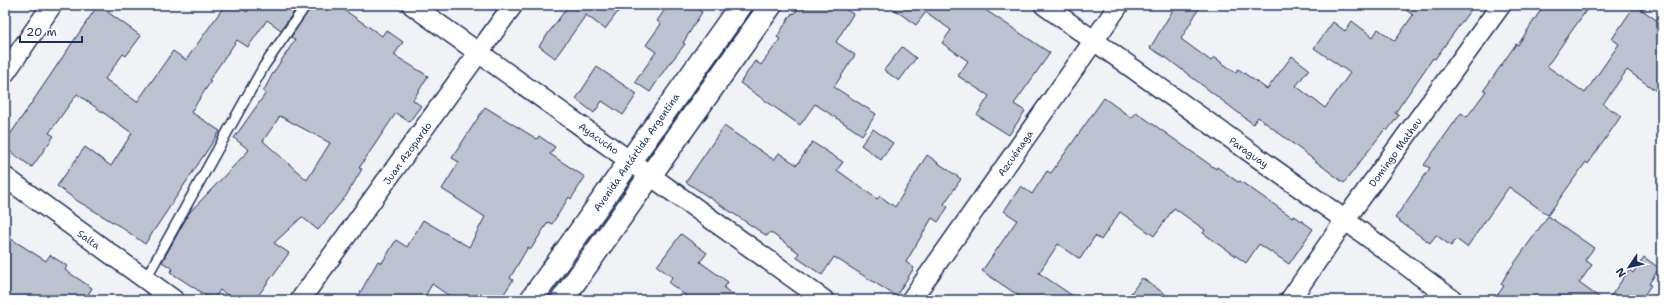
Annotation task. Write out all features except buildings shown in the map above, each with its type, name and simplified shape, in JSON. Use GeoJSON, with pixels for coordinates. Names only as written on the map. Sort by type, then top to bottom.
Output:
{"type":"FeatureCollection","features":[{"type":"Feature","properties":{"kind":"main road","name":"Avenida Antártida Argentina"},"geometry":{"type":"LineString","coordinates":[[531,300],[741,5]]}},
{"type":"Feature","properties":{"kind":"main road"},"geometry":{"type":"LineString","coordinates":[[562,300],[771,5]]}},
{"type":"Feature","properties":{"kind":"street"},"geometry":{"type":"LineString","coordinates":[[5,73],[52,5]]}},
{"type":"Feature","properties":{"kind":"street","name":"Ayacucho"},"geometry":{"type":"LineString","coordinates":[[412,5],[824,300]]}},
{"type":"Feature","properties":{"kind":"street","name":"Juan Azopardo"},"geometry":{"type":"LineString","coordinates":[[300,300],[513,5]]}},
{"type":"Feature","properties":{"kind":"street","name":"Paraguay"},"geometry":{"type":"LineString","coordinates":[[1044,5],[1345,220],[1453,300]]}},
{"type":"Feature","properties":{"kind":"street","name":"Azcuénaga"},"geometry":{"type":"LineString","coordinates":[[910,300],[1119,5]]}},
{"type":"Feature","properties":{"kind":"street","name":"Domingo Matheu"},"geometry":{"type":"LineString","coordinates":[[1290,300],[1345,220],[1501,5]]}},
{"type":"Feature","properties":{"kind":"street","name":"Salta"},"geometry":{"type":"LineString","coordinates":[[5,177],[174,300]]}},
{"type":"Feature","properties":{"kind":"lane"},"geometry":{"type":"LineString","coordinates":[[145,280],[264,66],[306,5]]}}]}
